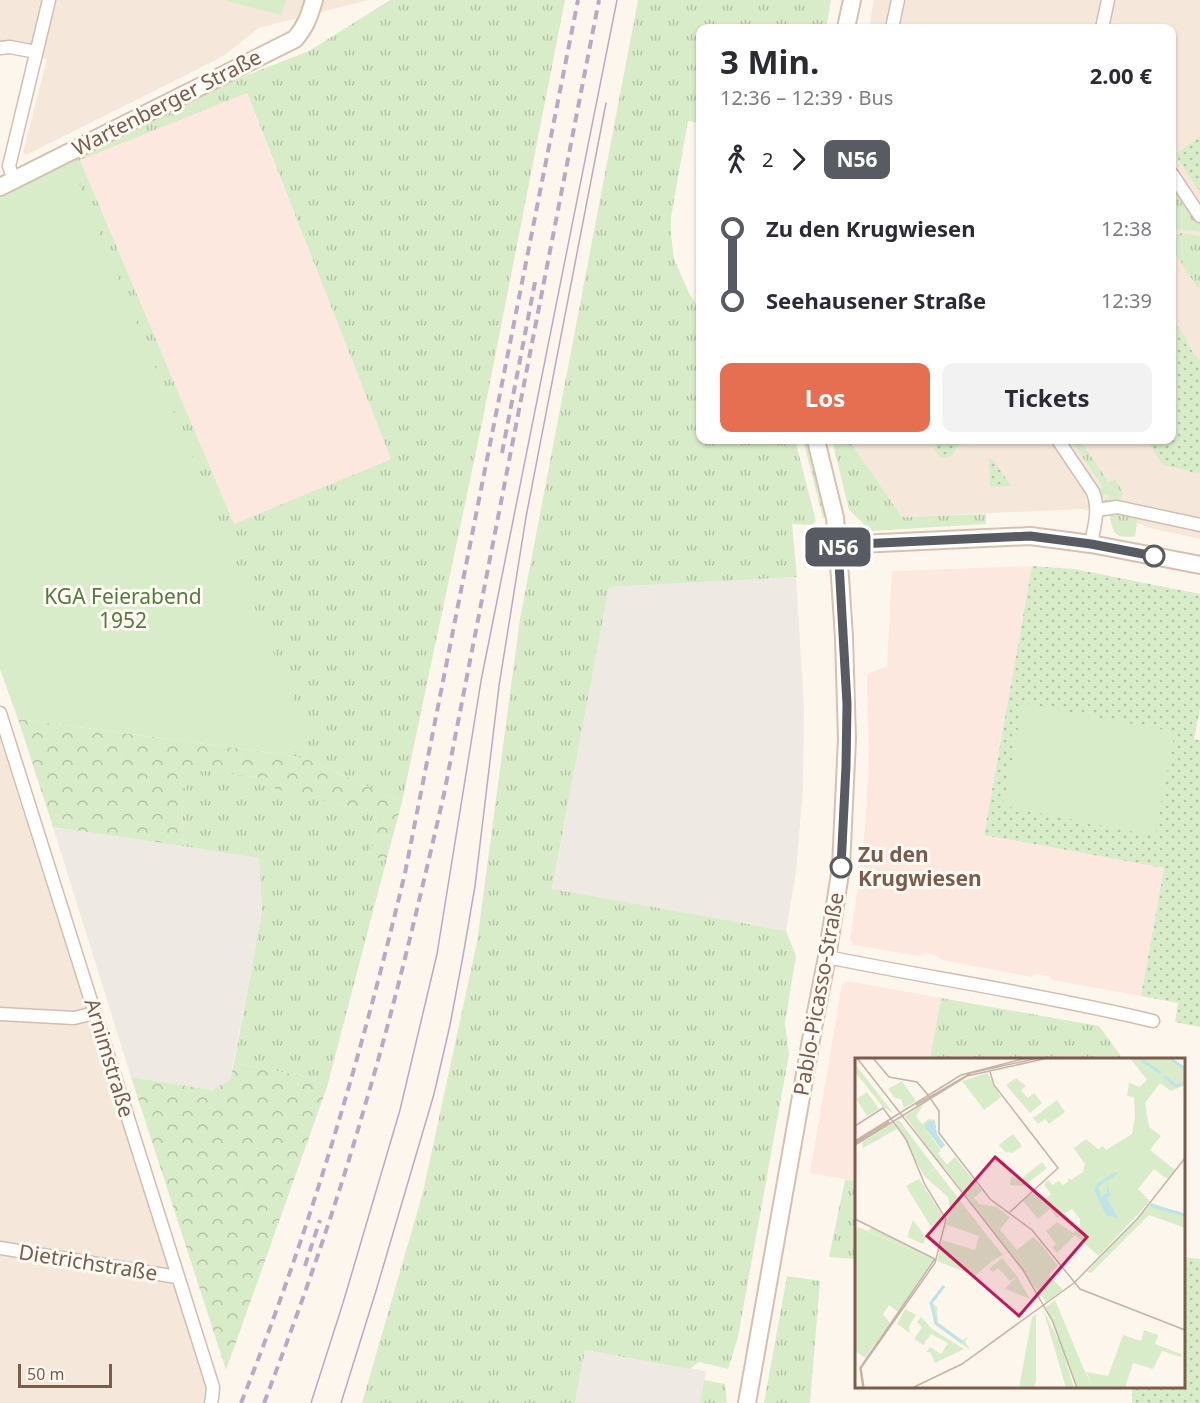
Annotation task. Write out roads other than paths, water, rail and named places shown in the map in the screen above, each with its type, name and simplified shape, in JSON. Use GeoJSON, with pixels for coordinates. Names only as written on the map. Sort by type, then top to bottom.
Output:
{"type":"FeatureCollection","features":[{"type":"Feature","properties":{"kind":"main road","name":"Wartenberger Straße"},"geometry":{"type":"LineString","coordinates":[[7,184],[295,39],[309,18],[314,0]]}},
{"type":"Feature","properties":{"kind":"main road"},"geometry":{"type":"LineString","coordinates":[[847,24],[852,0]]}},
{"type":"Feature","properties":{"kind":"main road","name":"Pablo-Picasso-Straße"},"geometry":{"type":"LineString","coordinates":[[747,1403],[841,867],[847,739],[846,679],[838,545],[833,508],[817,444]]}},
{"type":"Feature","properties":{"kind":"main road"},"geometry":{"type":"LineString","coordinates":[[838,545],[1030,536],[1091,544],[1200,565]]}},
{"type":"Feature","properties":{"kind":"street"},"geometry":{"type":"LineString","coordinates":[[7,184],[9,166],[49,0]]}},
{"type":"Feature","properties":{"kind":"street"},"geometry":{"type":"LineString","coordinates":[[893,24],[898,0]]}},
{"type":"Feature","properties":{"kind":"street"},"geometry":{"type":"LineString","coordinates":[[1103,24],[1108,0]]}},
{"type":"Feature","properties":{"kind":"street"},"geometry":{"type":"LineString","coordinates":[[0,48],[10,47],[36,52]]}},
{"type":"Feature","properties":{"kind":"street"},"geometry":{"type":"LineString","coordinates":[[1176,180],[1200,216]]}},
{"type":"Feature","properties":{"kind":"street"},"geometry":{"type":"LineString","coordinates":[[1061,444],[1097,501],[1091,544]]}},
{"type":"Feature","properties":{"kind":"street"},"geometry":{"type":"LineString","coordinates":[[1097,510],[1117,507],[1200,525]]}},
{"type":"Feature","properties":{"kind":"street","name":"Arnimstraße"},"geometry":{"type":"LineString","coordinates":[[0,713],[213,1388],[211,1403]]}},
{"type":"Feature","properties":{"kind":"street"},"geometry":{"type":"LineString","coordinates":[[827,957],[1039,996],[1153,1021]]}},
{"type":"Feature","properties":{"kind":"street"},"geometry":{"type":"LineString","coordinates":[[0,1014],[74,1018],[95,1013]]}},
{"type":"Feature","properties":{"kind":"street","name":"Dietrichstraße"},"geometry":{"type":"LineString","coordinates":[[0,1248],[177,1276]]}},
{"type":"Feature","properties":{"kind":"tram line"},"geometry":{"type":"LineString","coordinates":[[311,1403],[400,1110],[437,954],[481,681],[617,0]]}},
{"type":"Feature","properties":{"kind":"tram line"},"geometry":{"type":"LineString","coordinates":[[341,1403],[434,1094],[450,1025],[475,886],[499,686],[526,517],[606,103]]}},
{"type":"Feature","properties":{"kind":"railway"},"geometry":{"type":"LineString","coordinates":[[241,1403],[290,1273],[333,1141],[371,1008],[405,873],[578,0]]}},
{"type":"Feature","properties":{"kind":"railway"},"geometry":{"type":"LineString","coordinates":[[264,1403],[343,1178],[366,1102],[417,911],[444,794],[599,0]]}},
{"type":"Feature","properties":{"kind":"railway"},"geometry":{"type":"LineString","coordinates":[[502,453],[536,277]]}},
{"type":"Feature","properties":{"kind":"railway"},"geometry":{"type":"LineString","coordinates":[[305,1266],[320,1220]]}},
{"type":"Feature","properties":{"kind":"place","name":"Zu den Krugwiesen"},"geometry":{"type":"Point","coordinates":[841,867]}},
{"type":"Feature","properties":{"kind":"park label","name":"KGA Feierabend 1952"},"geometry":{"type":"Point","coordinates":[123,609]}}]}
